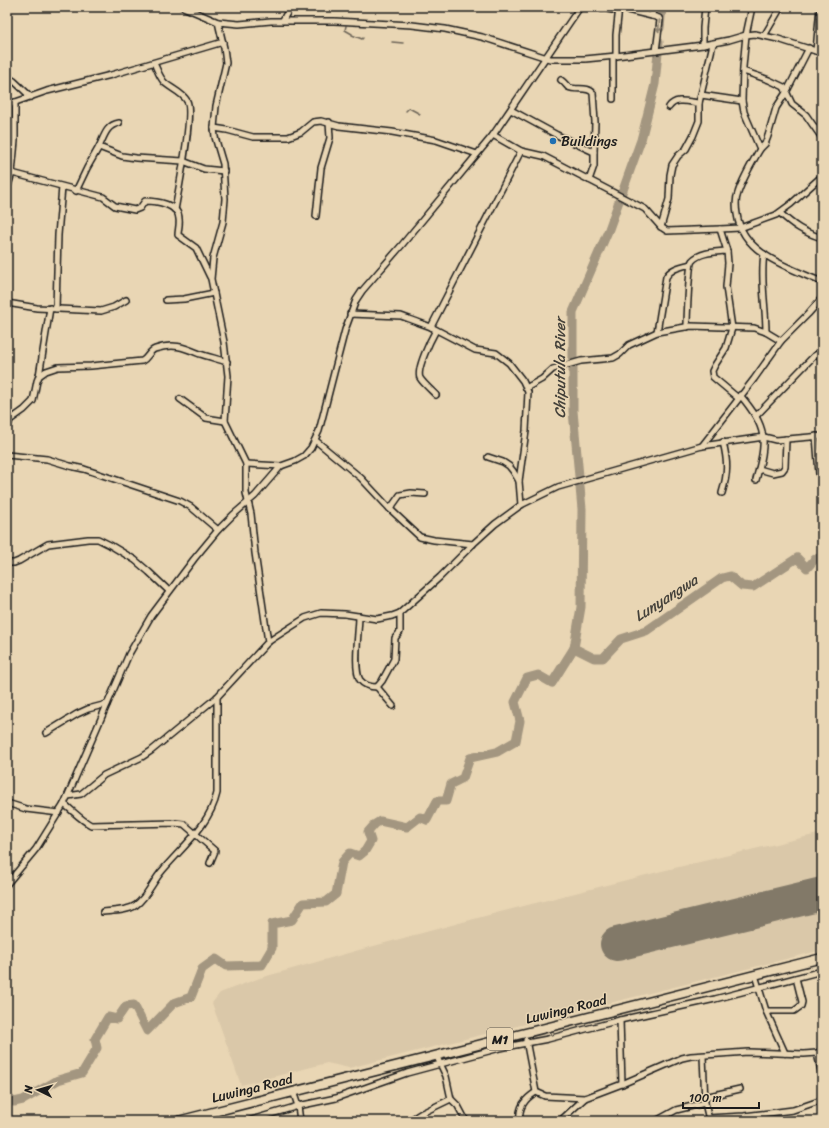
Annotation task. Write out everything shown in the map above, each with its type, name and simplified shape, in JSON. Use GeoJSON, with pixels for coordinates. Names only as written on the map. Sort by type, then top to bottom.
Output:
{"type":"FeatureCollection","features":[{"type":"Feature","properties":{"kind":"highway","name":"Luwinga Road"},"geometry":{"type":"LineString","coordinates":[[178,1121],[822,958]]}},
{"type":"Feature","properties":{"kind":"street"},"geometry":{"type":"LineString","coordinates":[[183,7],[218,22],[239,24],[283,20],[381,22],[445,29],[483,37],[556,59],[585,59],[703,46],[755,34],[822,53]]}},
{"type":"Feature","properties":{"kind":"street"},"geometry":{"type":"LineString","coordinates":[[283,20],[290,7]]}},
{"type":"Feature","properties":{"kind":"street"},"geometry":{"type":"LineString","coordinates":[[246,464],[281,466],[304,456],[311,448],[319,431],[350,314],[356,300],[493,135],[580,7]]}},
{"type":"Feature","properties":{"kind":"street"},"geometry":{"type":"LineString","coordinates":[[596,7],[619,9],[659,18],[658,50]]}},
{"type":"Feature","properties":{"kind":"street"},"geometry":{"type":"LineString","coordinates":[[652,16],[653,7]]}},
{"type":"Feature","properties":{"kind":"street"},"geometry":{"type":"LineString","coordinates":[[703,46],[702,28],[705,7]]}},
{"type":"Feature","properties":{"kind":"street"},"geometry":{"type":"LineString","coordinates":[[752,7],[746,35],[742,71],[742,101],[744,112],[760,149]]}},
{"type":"Feature","properties":{"kind":"street"},"geometry":{"type":"LineString","coordinates":[[764,36],[781,7]]}},
{"type":"Feature","properties":{"kind":"street"},"geometry":{"type":"LineString","coordinates":[[816,51],[820,7]]}},
{"type":"Feature","properties":{"kind":"street"},"geometry":{"type":"LineString","coordinates":[[612,99],[614,56],[619,9]]}},
{"type":"Feature","properties":{"kind":"street"},"geometry":{"type":"LineString","coordinates":[[211,279],[213,258],[223,222],[225,199],[224,171],[214,128],[216,106],[226,63],[218,22]]}},
{"type":"Feature","properties":{"kind":"street"},"geometry":{"type":"LineString","coordinates":[[7,105],[47,91],[111,75],[223,42]]}},
{"type":"Feature","properties":{"kind":"street"},"geometry":{"type":"LineString","coordinates":[[661,227],[668,199],[672,165],[678,156],[686,149],[699,121],[699,103],[713,44]]}},
{"type":"Feature","properties":{"kind":"street"},"geometry":{"type":"LineString","coordinates":[[808,48],[787,91],[776,108],[765,144],[760,149],[737,194],[736,207],[740,228],[751,243],[772,260],[822,282]]}},
{"type":"Feature","properties":{"kind":"street"},"geometry":{"type":"LineString","coordinates":[[154,63],[163,80],[177,90],[189,105],[182,172],[175,210]]}},
{"type":"Feature","properties":{"kind":"street"},"geometry":{"type":"LineString","coordinates":[[742,71],[784,87],[792,104],[806,115],[822,138]]}},
{"type":"Feature","properties":{"kind":"street"},"geometry":{"type":"LineString","coordinates":[[7,77],[14,81],[31,97]]}},
{"type":"Feature","properties":{"kind":"street"},"geometry":{"type":"LineString","coordinates":[[562,80],[567,86],[589,90],[593,93],[595,122],[594,166],[589,180]]}},
{"type":"Feature","properties":{"kind":"street"},"geometry":{"type":"LineString","coordinates":[[701,95],[742,101]]}},
{"type":"Feature","properties":{"kind":"street"},"geometry":{"type":"LineString","coordinates":[[669,107],[672,102],[677,101],[699,103]]}},
{"type":"Feature","properties":{"kind":"street"},"geometry":{"type":"LineString","coordinates":[[7,189],[12,173],[15,141],[15,102]]}},
{"type":"Feature","properties":{"kind":"street"},"geometry":{"type":"LineString","coordinates":[[511,110],[557,135],[594,152]]}},
{"type":"Feature","properties":{"kind":"street"},"geometry":{"type":"LineString","coordinates":[[214,128],[252,137],[282,137],[296,135],[313,122],[329,122],[339,126],[392,132],[436,140],[477,154]]}},
{"type":"Feature","properties":{"kind":"street"},"geometry":{"type":"LineString","coordinates":[[316,216],[321,168],[330,138],[329,122]]}},
{"type":"Feature","properties":{"kind":"street"},"geometry":{"type":"LineString","coordinates":[[76,191],[108,129],[111,125],[119,123]]}},
{"type":"Feature","properties":{"kind":"street"},"geometry":{"type":"LineString","coordinates":[[493,135],[522,151],[543,156],[645,209],[661,227],[667,231],[740,228],[780,213],[822,176]]}},
{"type":"Feature","properties":{"kind":"street"},"geometry":{"type":"LineString","coordinates":[[99,147],[122,156],[183,161],[204,169],[224,171]]}},
{"type":"Feature","properties":{"kind":"street"},"geometry":{"type":"LineString","coordinates":[[436,395],[420,378],[423,357],[434,328],[522,151]]}},
{"type":"Feature","properties":{"kind":"street"},"geometry":{"type":"LineString","coordinates":[[12,173],[103,197],[115,206],[138,210],[145,201],[147,201],[160,203],[175,210],[178,214],[178,235],[196,248],[211,279],[222,330],[228,376],[225,421],[246,464],[246,493],[251,514],[268,642]]}},
{"type":"Feature","properties":{"kind":"street"},"geometry":{"type":"LineString","coordinates":[[7,428],[10,420],[24,410],[33,401],[39,376],[53,309],[62,187]]}},
{"type":"Feature","properties":{"kind":"street"},"geometry":{"type":"LineString","coordinates":[[780,213],[802,231],[822,238]]}},
{"type":"Feature","properties":{"kind":"street"},"geometry":{"type":"LineString","coordinates":[[720,229],[727,251],[728,263],[726,287],[732,328],[726,348],[712,371],[713,377],[739,397],[756,416],[764,437],[764,451],[756,480]]}},
{"type":"Feature","properties":{"kind":"street"},"geometry":{"type":"LineString","coordinates":[[657,332],[666,277],[668,273],[690,264],[704,254],[727,251]]}},
{"type":"Feature","properties":{"kind":"street"},"geometry":{"type":"LineString","coordinates":[[764,254],[762,269],[766,332]]}},
{"type":"Feature","properties":{"kind":"street"},"geometry":{"type":"LineString","coordinates":[[687,327],[690,264]]}},
{"type":"Feature","properties":{"kind":"street"},"geometry":{"type":"LineString","coordinates":[[166,300],[184,299],[214,293]]}},
{"type":"Feature","properties":{"kind":"street"},"geometry":{"type":"LineString","coordinates":[[702,446],[766,364],[781,341],[822,298]]}},
{"type":"Feature","properties":{"kind":"street"},"geometry":{"type":"LineString","coordinates":[[7,303],[53,309],[101,311],[114,307],[126,300]]}},
{"type":"Feature","properties":{"kind":"street"},"geometry":{"type":"LineString","coordinates":[[350,314],[401,316],[434,328],[475,350],[496,353],[508,364],[523,381],[528,392],[527,417],[520,481],[521,505]]}},
{"type":"Feature","properties":{"kind":"street"},"geometry":{"type":"LineString","coordinates":[[526,388],[553,369],[581,361],[613,358],[620,354],[629,345],[657,332],[691,326],[754,328],[766,332],[781,341]]}},
{"type":"Feature","properties":{"kind":"street"},"geometry":{"type":"LineString","coordinates":[[39,376],[46,371],[58,367],[91,366],[142,361],[154,349],[172,345],[183,347],[227,362]]}},
{"type":"Feature","properties":{"kind":"street"},"geometry":{"type":"LineString","coordinates":[[756,416],[814,356],[822,351]]}},
{"type":"Feature","properties":{"kind":"street"},"geometry":{"type":"LineString","coordinates":[[180,399],[206,418],[225,421]]}},
{"type":"Feature","properties":{"kind":"street"},"geometry":{"type":"LineString","coordinates":[[68,796],[81,794],[104,775],[142,757],[218,697],[268,642],[312,615],[321,613],[377,619],[400,613],[435,582],[495,524],[521,505],[558,487],[702,446],[764,437],[776,440],[819,436],[819,474]]}},
{"type":"Feature","properties":{"kind":"street"},"geometry":{"type":"LineString","coordinates":[[759,469],[773,473],[782,472],[785,467],[786,439]]}},
{"type":"Feature","properties":{"kind":"street"},"geometry":{"type":"LineString","coordinates":[[315,440],[361,478],[390,509],[420,537],[473,544]]}},
{"type":"Feature","properties":{"kind":"street"},"geometry":{"type":"LineString","coordinates":[[722,493],[728,468],[723,442]]}},
{"type":"Feature","properties":{"kind":"street"},"geometry":{"type":"LineString","coordinates":[[7,455],[47,459],[84,469],[180,501],[191,507],[218,530]]}},
{"type":"Feature","properties":{"kind":"street"},"geometry":{"type":"LineString","coordinates":[[488,457],[509,466],[520,481]]}},
{"type":"Feature","properties":{"kind":"street"},"geometry":{"type":"LineString","coordinates":[[7,884],[36,849],[64,804],[118,678],[137,638],[169,591],[218,530],[233,515],[249,503],[269,482],[281,466]]}},
{"type":"Feature","properties":{"kind":"street"},"geometry":{"type":"LineString","coordinates":[[390,509],[400,495],[411,493],[425,494]]}},
{"type":"Feature","properties":{"kind":"street"},"geometry":{"type":"LineString","coordinates":[[7,562],[14,563],[19,561],[48,544],[98,539],[135,560],[169,591]]}},
{"type":"Feature","properties":{"kind":"street"},"geometry":{"type":"LineString","coordinates":[[377,687],[394,659],[395,638],[400,632],[400,613]]}},
{"type":"Feature","properties":{"kind":"street"},"geometry":{"type":"LineString","coordinates":[[359,616],[357,662],[358,675],[364,684],[377,687],[394,706]]}},
{"type":"Feature","properties":{"kind":"street"},"geometry":{"type":"LineString","coordinates":[[103,912],[135,906],[161,872],[195,834],[215,803],[217,793],[218,697]]}},
{"type":"Feature","properties":{"kind":"street"},"geometry":{"type":"LineString","coordinates":[[46,733],[77,714],[88,709],[107,704]]}},
{"type":"Feature","properties":{"kind":"street"},"geometry":{"type":"LineString","coordinates":[[7,803],[26,809],[58,813]]}},
{"type":"Feature","properties":{"kind":"street"},"geometry":{"type":"LineString","coordinates":[[64,804],[76,812],[85,822],[91,824],[184,824],[216,852],[210,863]]}},
{"type":"Feature","properties":{"kind":"street"},"geometry":{"type":"LineString","coordinates":[[248,1121],[298,1106],[336,1098],[407,1073],[500,1048],[548,1039],[620,1020],[760,988],[822,971]]}},
{"type":"Feature","properties":{"kind":"street"},"geometry":{"type":"LineString","coordinates":[[755,975],[766,1011],[785,1053]]}},
{"type":"Feature","properties":{"kind":"street"},"geometry":{"type":"LineString","coordinates":[[766,1011],[794,1011],[801,1006],[802,1002],[796,978]]}},
{"type":"Feature","properties":{"kind":"street"},"geometry":{"type":"LineString","coordinates":[[620,1020],[622,1084]]}},
{"type":"Feature","properties":{"kind":"street"},"geometry":{"type":"LineString","coordinates":[[522,1033],[528,1042],[536,1092]]}},
{"type":"Feature","properties":{"kind":"street"},"geometry":{"type":"LineString","coordinates":[[560,1121],[585,1098],[682,1058],[748,1052],[804,1054],[819,1052],[822,1076]]}},
{"type":"Feature","properties":{"kind":"street"},"geometry":{"type":"LineString","coordinates":[[436,1055],[446,1076],[451,1100],[458,1106],[466,1121]]}},
{"type":"Feature","properties":{"kind":"street"},"geometry":{"type":"LineString","coordinates":[[703,1056],[705,1103],[709,1120],[793,1110],[822,1100]]}},
{"type":"Feature","properties":{"kind":"street"},"geometry":{"type":"LineString","coordinates":[[705,1097],[740,1090]]}},
{"type":"Feature","properties":{"kind":"street"},"geometry":{"type":"LineString","coordinates":[[293,1091],[298,1106],[300,1121]]}},
{"type":"Feature","properties":{"kind":"street"},"geometry":{"type":"LineString","coordinates":[[536,1092],[546,1096],[585,1098]]}},
{"type":"Feature","properties":{"kind":"street"},"geometry":{"type":"LineString","coordinates":[[520,1121],[520,1109],[522,1104],[536,1092]]}},
{"type":"Feature","properties":{"kind":"street"},"geometry":{"type":"LineString","coordinates":[[409,1121],[422,1113],[451,1100]]}},
{"type":"Feature","properties":{"kind":"street"},"geometry":{"type":"LineString","coordinates":[[656,1121],[676,1110],[705,1103]]}},
{"type":"Feature","properties":{"kind":"shaded area"},"geometry":{"type":"Polygon","coordinates":[[[822,833],[822,950],[349,1068],[327,1063],[241,1085],[212,1003],[220,993],[260,978],[500,912],[662,871],[822,833]]]}},
{"type":"Feature","properties":{"kind":"waterway","name":"Chiputula River"},"geometry":{"type":"LineString","coordinates":[[660,28],[662,7]]}},
{"type":"Feature","properties":{"kind":"waterway"},"geometry":{"type":"LineString","coordinates":[[346,26],[345,30],[352,35],[362,39],[363,38]]}},
{"type":"Feature","properties":{"kind":"waterway"},"geometry":{"type":"LineString","coordinates":[[392,42],[403,43]]}},
{"type":"Feature","properties":{"kind":"waterway","name":"Chiputula River"},"geometry":{"type":"LineString","coordinates":[[574,648],[581,607],[582,509],[573,411],[573,312],[609,229],[641,140],[655,84],[659,42]]}},
{"type":"Feature","properties":{"kind":"waterway"},"geometry":{"type":"LineString","coordinates":[[406,111],[409,108],[420,114]]}},
{"type":"Feature","properties":{"kind":"waterway"},"geometry":{"type":"LineString","coordinates":[[516,145],[525,150]]}},
{"type":"Feature","properties":{"kind":"waterway","name":"Lunyangwa"},"geometry":{"type":"LineString","coordinates":[[7,1097],[14,1102],[23,1100],[58,1080],[82,1073],[97,1048],[95,1039],[108,1017],[117,1019],[126,1006],[134,1005],[147,1031],[174,1003],[191,997],[202,969],[216,959],[226,966],[262,965],[272,948],[272,924],[292,920],[303,903],[326,902],[336,894],[342,862],[350,853],[359,856],[365,851],[371,841],[368,832],[375,824],[380,821],[407,827],[420,817],[427,820],[437,801],[446,801],[451,784],[463,778],[470,758],[497,752],[516,741],[520,721],[515,702],[527,678],[538,675],[552,683],[574,648],[594,658],[603,658],[621,639],[646,631],[722,578],[730,576],[742,586],[753,587],[797,558],[807,568],[815,559],[822,557]]}},
{"type":"Feature","properties":{"kind":"runway"},"geometry":{"type":"LineString","coordinates":[[617,944],[822,894]]}},
{"type":"Feature","properties":{"kind":"place","name":"Buildings"},"geometry":{"type":"Point","coordinates":[553,141]}}]}
